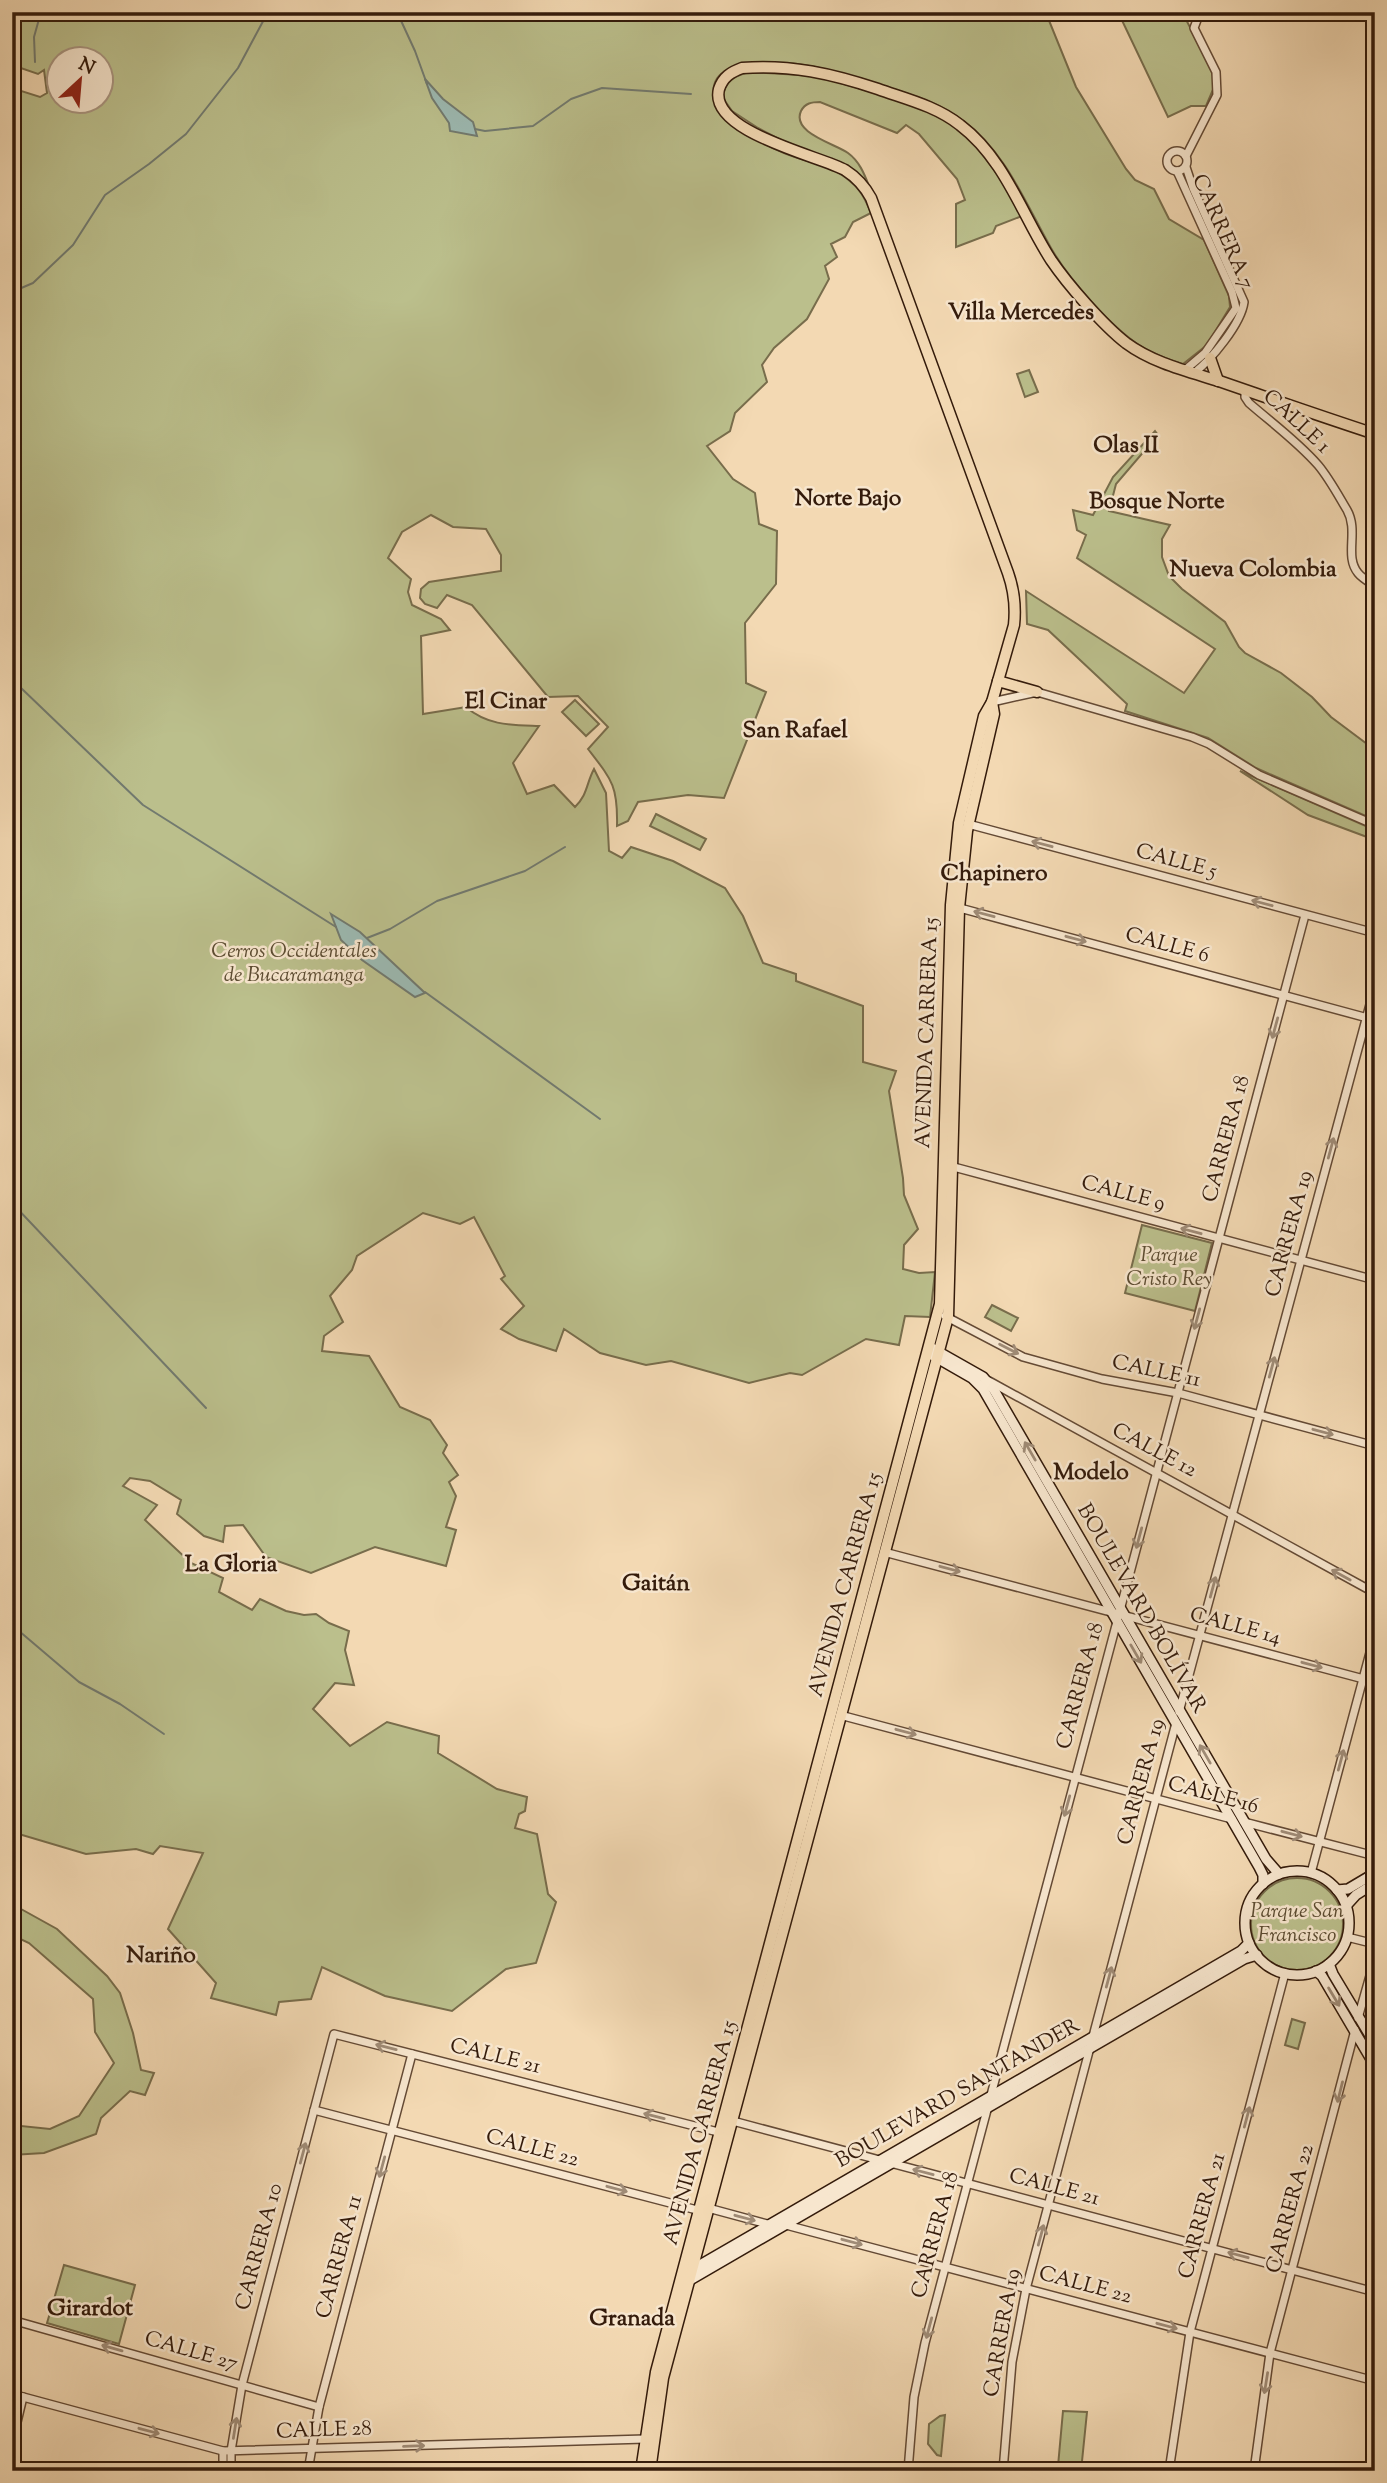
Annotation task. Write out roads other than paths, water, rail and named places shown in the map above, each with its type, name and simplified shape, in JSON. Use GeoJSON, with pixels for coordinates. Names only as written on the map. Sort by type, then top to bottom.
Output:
{"type":"FeatureCollection","features":[{"type":"Feature","properties":{"kind":"main road"},"geometry":{"type":"LineString","coordinates":[[992,702],[1014,625],[1015,602],[1012,584],[871,198],[860,183],[846,171],[779,146],[738,122],[725,111],[718,94],[723,81],[734,71],[742,68],[810,71],[872,87],[920,103],[948,116],[986,149],[1052,261],[1114,332],[1129,345],[1152,358],[1190,372],[1375,434]]}},
{"type":"Feature","properties":{"kind":"main road"},"geometry":{"type":"LineString","coordinates":[[1208,356],[1218,381]]}},
{"type":"Feature","properties":{"kind":"main road"},"geometry":{"type":"LineString","coordinates":[[998,681],[1037,692]]}},
{"type":"Feature","properties":{"kind":"main road","name":"AVENIDA CARRERA 15"},"geometry":{"type":"LineString","coordinates":[[955,906],[968,824],[994,714],[992,702]]}},
{"type":"Feature","properties":{"kind":"main road","name":"AVENIDA CARRERA 15"},"geometry":{"type":"LineString","coordinates":[[650,2471],[661,2388],[704,2209],[943,1315],[959,823],[984,716],[992,702]]}},
{"type":"Feature","properties":{"kind":"main road","name":"AVENIDA CARRERA 15"},"geometry":{"type":"LineString","coordinates":[[728,2119],[884,1552],[933,1353]]}},
{"type":"Feature","properties":{"kind":"main road","name":"BOULEVARD BOLÍVAR"},"geometry":{"type":"LineString","coordinates":[[933,1353],[983,1377],[994,1390],[1176,1724],[1262,1872],[1262,1884]]}},
{"type":"Feature","properties":{"kind":"main road","name":"BOULEVARD BOLÍVAR"},"geometry":{"type":"LineString","coordinates":[[933,1353],[972,1378],[983,1389],[1118,1614],[1180,1710],[1271,1868],[1279,1874]]}},
{"type":"Feature","properties":{"kind":"main road"},"geometry":{"type":"LineString","coordinates":[[1311,1873],[1337,1890],[1346,1906],[1348,1937],[1329,1964],[1316,1971],[1295,1975],[1274,1969],[1256,1955],[1250,1943],[1245,1926],[1247,1909],[1262,1884],[1279,1874],[1311,1873]]}},
{"type":"Feature","properties":{"kind":"main road"},"geometry":{"type":"LineString","coordinates":[[1337,1890],[1348,1889],[1375,1873]]}},
{"type":"Feature","properties":{"kind":"main road"},"geometry":{"type":"LineString","coordinates":[[1346,1906],[1353,1897],[1375,1883]]}},
{"type":"Feature","properties":{"kind":"main road","name":"BOULEVARD SANTANDER"},"geometry":{"type":"LineString","coordinates":[[689,2274],[769,2224],[1241,1951],[1250,1943]]}},
{"type":"Feature","properties":{"kind":"main road","name":"BOULEVARD SANTANDER"},"geometry":{"type":"LineString","coordinates":[[689,2274],[783,2226],[1244,1959],[1256,1955]]}},
{"type":"Feature","properties":{"kind":"main road"},"geometry":{"type":"LineString","coordinates":[[1329,1964],[1375,2044]]}},
{"type":"Feature","properties":{"kind":"main road"},"geometry":{"type":"LineString","coordinates":[[1316,1971],[1322,1976],[1375,2066]]}},
{"type":"Feature","properties":{"kind":"main road","name":"AVENIDA CARRERA 15"},"geometry":{"type":"LineString","coordinates":[[641,2471],[654,2380],[689,2274]]}},
{"type":"Feature","properties":{"kind":"street"},"geometry":{"type":"LineString","coordinates":[[1186,156],[1176,151],[1168,156],[1168,166],[1177,171],[1186,167],[1186,156],[1217,95],[1212,61],[1194,28],[1200,12]]}},
{"type":"Feature","properties":{"kind":"street","name":"CARRERA 7"},"geometry":{"type":"LineString","coordinates":[[1186,167],[1244,302],[1237,320],[1208,356]]}},
{"type":"Feature","properties":{"kind":"street","name":"CARRERA 7"},"geometry":{"type":"LineString","coordinates":[[1177,171],[1191,207],[1232,292],[1236,308],[1208,356]]}},
{"type":"Feature","properties":{"kind":"street"},"geometry":{"type":"LineString","coordinates":[[1190,372],[1208,356]]}},
{"type":"Feature","properties":{"kind":"street","name":"CALLE 1"},"geometry":{"type":"LineString","coordinates":[[1245,390],[1249,403],[1309,456],[1323,473],[1351,519],[1354,568],[1375,586]]}},
{"type":"Feature","properties":{"kind":"street"},"geometry":{"type":"LineString","coordinates":[[992,702],[1037,692],[1200,740],[1259,775],[1375,825]]}},
{"type":"Feature","properties":{"kind":"street","name":"CALLE 5"},"geometry":{"type":"LineString","coordinates":[[968,824],[1375,933]]}},
{"type":"Feature","properties":{"kind":"street","name":"CALLE 6"},"geometry":{"type":"LineString","coordinates":[[955,906],[1371,1019]]}},
{"type":"Feature","properties":{"kind":"street","name":"CARRERA 18"},"geometry":{"type":"LineString","coordinates":[[908,2471],[914,2397],[925,2343],[1305,915]]}},
{"type":"Feature","properties":{"kind":"street","name":"CARRERA 19"},"geometry":{"type":"LineString","coordinates":[[1003,2471],[1012,2362],[1048,2205],[1301,1260],[1371,1019],[1375,986]]}},
{"type":"Feature","properties":{"kind":"street","name":"CALLE 9"},"geometry":{"type":"LineString","coordinates":[[948,1165],[1375,1280]]}},
{"type":"Feature","properties":{"kind":"street","name":"CALLE 11"},"geometry":{"type":"LineString","coordinates":[[943,1315],[1023,1357],[1102,1379],[1178,1393],[1375,1446]]}},
{"type":"Feature","properties":{"kind":"street","name":"CALLE 12"},"geometry":{"type":"LineString","coordinates":[[983,1377],[1375,1593]]}},
{"type":"Feature","properties":{"kind":"street","name":"CALLE 14"},"geometry":{"type":"LineString","coordinates":[[884,1552],[1375,1682]]}},
{"type":"Feature","properties":{"kind":"street"},"geometry":{"type":"LineString","coordinates":[[1311,1873],[1375,1634]]}},
{"type":"Feature","properties":{"kind":"street","name":"CALLE 16"},"geometry":{"type":"LineString","coordinates":[[840,1715],[1375,1856]]}},
{"type":"Feature","properties":{"kind":"street"},"geometry":{"type":"LineString","coordinates":[[1348,1937],[1375,1944]]}},
{"type":"Feature","properties":{"kind":"street","name":"CARRERA 22"},"geometry":{"type":"LineString","coordinates":[[1254,2471],[1270,2353],[1375,1958]]}},
{"type":"Feature","properties":{"kind":"street","name":"CARRERA 21"},"geometry":{"type":"LineString","coordinates":[[1169,2471],[1190,2332],[1284,1973]]}},
{"type":"Feature","properties":{"kind":"street","name":"CALLE 21"},"geometry":{"type":"LineString","coordinates":[[334,2034],[724,2134]]}},
{"type":"Feature","properties":{"kind":"street","name":"CARRERA 10"},"geometry":{"type":"LineString","coordinates":[[223,2471],[242,2385],[334,2034]]}},
{"type":"Feature","properties":{"kind":"street","name":"CARRERA 11"},"geometry":{"type":"LineString","coordinates":[[308,2471],[319,2407],[412,2054]]}},
{"type":"Feature","properties":{"kind":"street","name":"CALLE 22"},"geometry":{"type":"LineString","coordinates":[[314,2110],[945,2267],[1375,2381]]}},
{"type":"Feature","properties":{"kind":"street","name":"CALLE 21"},"geometry":{"type":"LineString","coordinates":[[728,2119],[1375,2292]]}},
{"type":"Feature","properties":{"kind":"street","name":"CALLE 27"},"geometry":{"type":"LineString","coordinates":[[12,2320],[319,2407]]}},
{"type":"Feature","properties":{"kind":"street","name":"CALLE 28"},"geometry":{"type":"LineString","coordinates":[[12,2394],[227,2451],[645,2439]]}},
{"type":"Feature","properties":{"kind":"street"},"geometry":{"type":"LineString","coordinates":[[12,2442],[23,2397]]}},
{"type":"Feature","properties":{"kind":"street","name":"CARRERA 10"},"geometry":{"type":"LineString","coordinates":[[227,2451],[232,2471]]}},
{"type":"Feature","properties":{"kind":"water"},"geometry":{"type":"Polygon","coordinates":[[[425,79],[443,99],[473,122],[477,136],[450,131],[449,123],[432,98],[425,79]]]}},
{"type":"Feature","properties":{"kind":"water"},"geometry":{"type":"Polygon","coordinates":[[[331,914],[360,932],[425,993],[415,997],[362,960],[341,940],[331,914]]]}},
{"type":"Feature","properties":{"kind":"waterway"},"geometry":{"type":"LineString","coordinates":[[35,62],[34,37],[41,12]]}},
{"type":"Feature","properties":{"kind":"waterway"},"geometry":{"type":"LineString","coordinates":[[12,292],[33,283],[73,245],[105,195],[186,134],[238,68],[268,12]]}},
{"type":"Feature","properties":{"kind":"waterway"},"geometry":{"type":"LineString","coordinates":[[397,12],[427,84]]}},
{"type":"Feature","properties":{"kind":"waterway"},"geometry":{"type":"LineString","coordinates":[[475,129],[485,131],[533,126],[571,99],[602,88],[691,94]]}},
{"type":"Feature","properties":{"kind":"waterway"},"geometry":{"type":"LineString","coordinates":[[12,678],[143,805],[336,927]]}},
{"type":"Feature","properties":{"kind":"waterway"},"geometry":{"type":"LineString","coordinates":[[367,938],[390,929],[437,901],[525,871],[565,847]]}},
{"type":"Feature","properties":{"kind":"waterway"},"geometry":{"type":"LineString","coordinates":[[425,992],[600,1119]]}},
{"type":"Feature","properties":{"kind":"waterway"},"geometry":{"type":"LineString","coordinates":[[12,1203],[206,1408]]}},
{"type":"Feature","properties":{"kind":"waterway"},"geometry":{"type":"LineString","coordinates":[[12,1625],[79,1682],[120,1704],[164,1734]]}},
{"type":"Feature","properties":{"kind":"district","name":"Villa Mercedes"},"geometry":{"type":"Point","coordinates":[1021,313]}},
{"type":"Feature","properties":{"kind":"district","name":"Olas II"},"geometry":{"type":"Point","coordinates":[1126,446]}},
{"type":"Feature","properties":{"kind":"district","name":"Norte Bajo"},"geometry":{"type":"Point","coordinates":[848,499]}},
{"type":"Feature","properties":{"kind":"district","name":"Bosque Norte"},"geometry":{"type":"Point","coordinates":[1157,502]}},
{"type":"Feature","properties":{"kind":"district","name":"Nueva Colombia"},"geometry":{"type":"Point","coordinates":[1253,570]}},
{"type":"Feature","properties":{"kind":"district","name":"El Cinar"},"geometry":{"type":"Point","coordinates":[506,702]}},
{"type":"Feature","properties":{"kind":"district","name":"San Rafael"},"geometry":{"type":"Point","coordinates":[795,731]}},
{"type":"Feature","properties":{"kind":"district","name":"Chapinero"},"geometry":{"type":"Point","coordinates":[994,874]}},
{"type":"Feature","properties":{"kind":"district","name":"Modelo"},"geometry":{"type":"Point","coordinates":[1091,1473]}},
{"type":"Feature","properties":{"kind":"district","name":"La Gloria"},"geometry":{"type":"Point","coordinates":[231,1565]}},
{"type":"Feature","properties":{"kind":"district","name":"Gaitán"},"geometry":{"type":"Point","coordinates":[656,1584]}},
{"type":"Feature","properties":{"kind":"district","name":"Nariño"},"geometry":{"type":"Point","coordinates":[161,1956]}},
{"type":"Feature","properties":{"kind":"district","name":"Girardot"},"geometry":{"type":"Point","coordinates":[90,2309]}},
{"type":"Feature","properties":{"kind":"district","name":"Granada"},"geometry":{"type":"Point","coordinates":[632,2319]}},
{"type":"Feature","properties":{"kind":"park label","name":"Cerros Occidentales de Bucaramanga"},"geometry":{"type":"Point","coordinates":[294,964]}},
{"type":"Feature","properties":{"kind":"park label","name":"Parque Cristo Rey"},"geometry":{"type":"Point","coordinates":[1169,1268]}},
{"type":"Feature","properties":{"kind":"park label","name":"Parque San Francisco"},"geometry":{"type":"Point","coordinates":[1297,1924]}}]}
